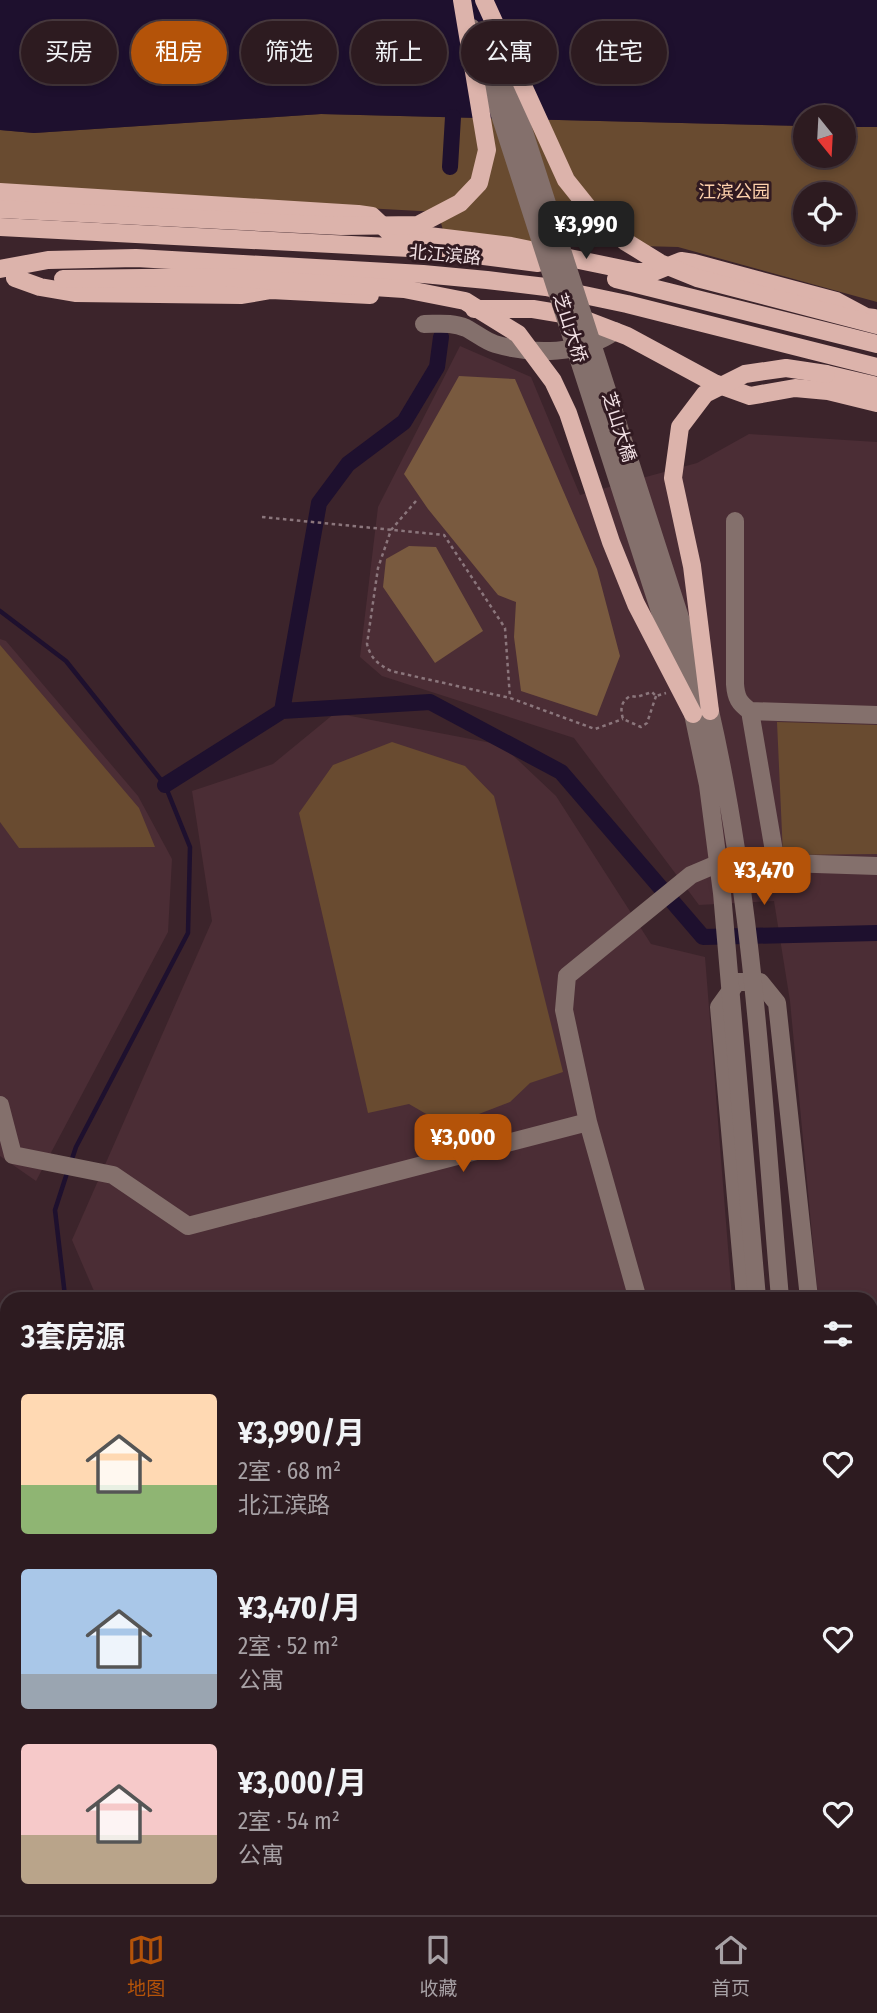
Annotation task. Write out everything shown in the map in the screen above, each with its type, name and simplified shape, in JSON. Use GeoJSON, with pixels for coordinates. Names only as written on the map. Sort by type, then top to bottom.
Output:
{"type":"FeatureCollection","features":[{"type":"Feature","properties":{"kind":"main road"},"geometry":{"type":"LineString","coordinates":[[0,209],[341,226],[418,225],[460,204],[479,183],[487,150],[462,0]]}},
{"type":"Feature","properties":{"kind":"main road"},"geometry":{"type":"LineString","coordinates":[[482,0],[566,180],[594,215],[626,242],[660,263],[697,278],[877,325]]}},
{"type":"Feature","properties":{"kind":"main road"},"geometry":{"type":"LineString","coordinates":[[0,192],[372,216],[388,231],[511,246],[636,272],[654,272],[681,261],[694,263],[836,301],[866,317],[877,318]]}},
{"type":"Feature","properties":{"kind":"main road","name":"北江滨路"},"geometry":{"type":"LineString","coordinates":[[0,227],[429,249],[542,263],[632,282],[877,344]]}},
{"type":"Feature","properties":{"kind":"main road","name":"北江滨路"},"geometry":{"type":"LineString","coordinates":[[5,274],[48,260],[136,258],[396,272],[487,280],[546,287],[627,304],[877,368]]}},
{"type":"Feature","properties":{"kind":"main road"},"geometry":{"type":"LineString","coordinates":[[5,274],[63,279],[221,277],[404,289],[465,301],[518,334],[553,381],[568,413],[611,542],[635,604],[701,712]]}},
{"type":"Feature","properties":{"kind":"main road"},"geometry":{"type":"LineString","coordinates":[[5,274],[40,287],[75,293],[242,295],[271,290],[412,297],[458,308],[533,309],[575,316],[615,331],[714,383],[750,396],[795,388],[828,391],[877,402]]}},
{"type":"Feature","properties":{"kind":"main road"},"geometry":{"type":"LineString","coordinates":[[701,712],[692,566],[673,478],[680,427],[705,394],[745,374],[786,368],[877,386]]}},
{"type":"Feature","properties":{"kind":"street","name":"芝山大桥"},"geometry":{"type":"LineString","coordinates":[[462,0],[645,535]]}},
{"type":"Feature","properties":{"kind":"street","name":"芝山大橋"},"geometry":{"type":"LineString","coordinates":[[482,0],[645,535]]}},
{"type":"Feature","properties":{"kind":"street"},"geometry":{"type":"LineString","coordinates":[[424,324],[451,323],[465,327],[492,343],[560,352],[607,337],[615,331]]}},
{"type":"Feature","properties":{"kind":"street"},"geometry":{"type":"LineString","coordinates":[[735,521],[735,684],[740,704],[750,711],[877,715]]}},
{"type":"Feature","properties":{"kind":"street"},"geometry":{"type":"LineString","coordinates":[[645,535],[726,783],[744,890],[779,1292]]}},
{"type":"Feature","properties":{"kind":"street"},"geometry":{"type":"LineString","coordinates":[[750,711],[776,863]]}},
{"type":"Feature","properties":{"kind":"street"},"geometry":{"type":"LineString","coordinates":[[701,712],[722,893],[756,1292]]}},
{"type":"Feature","properties":{"kind":"street"},"geometry":{"type":"LineString","coordinates":[[636,1292],[588,1122],[564,1010],[567,976],[691,875],[724,861],[877,866]]}},
{"type":"Feature","properties":{"kind":"street"},"geometry":{"type":"LineString","coordinates":[[744,1292],[719,1007],[737,982],[760,982],[777,1003],[808,1292]]}},
{"type":"Feature","properties":{"kind":"street"},"geometry":{"type":"LineString","coordinates":[[0,1105],[13,1155],[113,1175],[188,1226],[588,1122]]}},
{"type":"Feature","properties":{"kind":"path"},"geometry":{"type":"LineString","coordinates":[[416,501],[391,530],[378,568],[367,644],[370,656],[380,666],[391,671],[510,698],[595,729],[623,719],[640,727],[648,723],[656,696],[652,692],[637,697],[630,696],[624,700],[620,710],[623,719]]}},
{"type":"Feature","properties":{"kind":"path"},"geometry":{"type":"LineString","coordinates":[[262,517],[444,535],[505,628],[510,698]]}},
{"type":"Feature","properties":{"kind":"shaded area"},"geometry":{"type":"Polygon","coordinates":[[[0,0],[877,0],[877,127],[856,127],[856,105],[793,105],[793,126],[321,114],[34,133],[0,130],[0,0]]]}},
{"type":"Feature","properties":{"kind":"shaded area"},"geometry":{"type":"Polygon","coordinates":[[[460,346],[531,377],[580,495],[697,463],[749,434],[877,442],[877,1292],[817,1292],[790,1001],[774,901],[699,905],[574,738],[382,676],[360,657],[378,507],[460,346]]]}},
{"type":"Feature","properties":{"kind":"shaded area"},"geometry":{"type":"Polygon","coordinates":[[[459,376],[515,379],[597,569],[620,656],[597,716],[521,691],[514,637],[516,602],[498,595],[428,509],[404,474],[459,376]]]}},
{"type":"Feature","properties":{"kind":"shaded area"},"geometry":{"type":"Polygon","coordinates":[[[409,546],[436,547],[483,631],[435,663],[383,587],[386,559],[409,546]]]}},
{"type":"Feature","properties":{"kind":"shaded area"},"geometry":{"type":"Polygon","coordinates":[[[0,639],[6,641],[138,796],[172,859],[168,932],[36,1181],[0,1156],[0,639]]]}},
{"type":"Feature","properties":{"kind":"shaded area"},"geometry":{"type":"Polygon","coordinates":[[[335,713],[502,745],[556,796],[651,944],[705,957],[732,1292],[94,1292],[72,1240],[212,921],[192,791],[273,764],[335,713]]]}},
{"type":"Feature","properties":{"kind":"green space","name":"江滨公园"},"geometry":{"type":"Polygon","coordinates":[[[321,114],[793,126],[793,168],[856,168],[856,127],[877,127],[877,302],[678,247],[446,241],[438,212],[0,188],[0,130],[34,133],[321,114]]]}},
{"type":"Feature","properties":{"kind":"green space"},"geometry":{"type":"Polygon","coordinates":[[[0,645],[139,808],[155,847],[19,848],[0,822],[0,645]]]}},
{"type":"Feature","properties":{"kind":"green space"},"geometry":{"type":"Polygon","coordinates":[[[777,722],[877,725],[877,854],[783,855],[777,722]]]}},
{"type":"Feature","properties":{"kind":"green space"},"geometry":{"type":"Polygon","coordinates":[[[392,742],[465,766],[494,796],[563,1072],[530,1083],[510,1102],[471,1117],[435,1119],[409,1104],[368,1113],[299,813],[333,765],[392,742]]]}},
{"type":"Feature","properties":{"kind":"waterway"},"geometry":{"type":"LineString","coordinates":[[450,167],[453,117]]}},
{"type":"Feature","properties":{"kind":"waterway"},"geometry":{"type":"LineString","coordinates":[[441,337],[437,367],[404,422],[348,464],[319,503],[282,711],[430,702],[561,772],[703,937],[877,933]]}},
{"type":"Feature","properties":{"kind":"waterway"},"geometry":{"type":"LineString","coordinates":[[0,611],[66,661],[165,785],[190,847],[188,933],[76,1147],[71,1162]]}},
{"type":"Feature","properties":{"kind":"waterway"},"geometry":{"type":"LineString","coordinates":[[165,785],[282,711]]}},
{"type":"Feature","properties":{"kind":"waterway"},"geometry":{"type":"LineString","coordinates":[[65,1292],[55,1210],[68,1170]]}}]}
